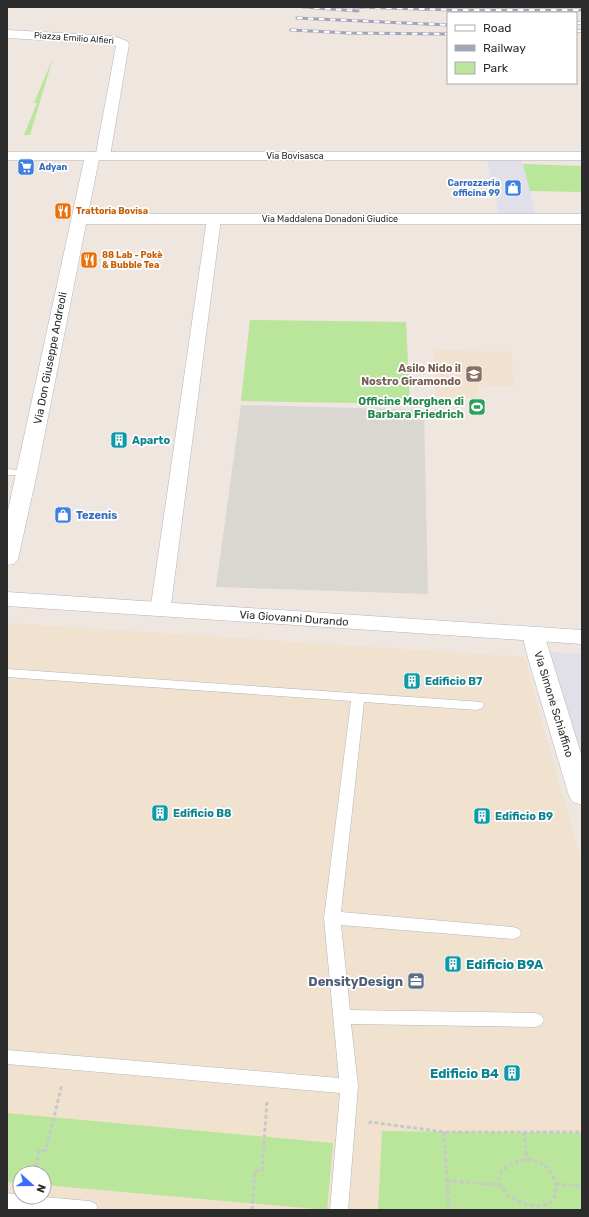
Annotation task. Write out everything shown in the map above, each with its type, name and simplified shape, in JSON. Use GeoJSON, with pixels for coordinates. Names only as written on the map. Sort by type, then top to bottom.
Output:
{"type":"FeatureCollection","features":[{"type":"Feature","properties":{"kind":"street","name":"Piazza Emilio Alfieri"},"geometry":{"type":"LineString","coordinates":[[7,34],[113,40],[121,43],[123,46],[98,156]]}},
{"type":"Feature","properties":{"kind":"street","name":"Via Bovisasca"},"geometry":{"type":"LineString","coordinates":[[7,156],[582,156]]}},
{"type":"Feature","properties":{"kind":"street","name":"Via Don Giuseppe Andreoli"},"geometry":{"type":"LineString","coordinates":[[7,559],[17,472],[78,218],[98,156]]}},
{"type":"Feature","properties":{"kind":"street","name":"Via Maddalena Donadoni Giudice"},"geometry":{"type":"LineString","coordinates":[[78,218],[582,220]]}},
{"type":"Feature","properties":{"kind":"street"},"geometry":{"type":"LineString","coordinates":[[161,605],[214,219]]}},
{"type":"Feature","properties":{"kind":"street","name":"Via Giovanni Durando"},"geometry":{"type":"LineString","coordinates":[[7,599],[582,637]]}},
{"type":"Feature","properties":{"kind":"street","name":"Via Simone Schiaffino"},"geometry":{"type":"LineString","coordinates":[[533,634],[539,658],[582,796]]}},
{"type":"Feature","properties":{"kind":"lane"},"geometry":{"type":"LineString","coordinates":[[7,673],[477,705]]}},
{"type":"Feature","properties":{"kind":"lane"},"geometry":{"type":"LineString","coordinates":[[339,1210],[349,1086],[332,918],[358,697]]}},
{"type":"Feature","properties":{"kind":"lane"},"geometry":{"type":"LineString","coordinates":[[332,918],[514,933]]}},
{"type":"Feature","properties":{"kind":"lane"},"geometry":{"type":"LineString","coordinates":[[341,1017],[535,1020]]}},
{"type":"Feature","properties":{"kind":"lane"},"geometry":{"type":"LineString","coordinates":[[7,1057],[349,1086]]}},
{"type":"Feature","properties":{"kind":"lane"},"geometry":{"type":"LineString","coordinates":[[7,1202],[89,1210]]}},
{"type":"Feature","properties":{"kind":"path"},"geometry":{"type":"LineString","coordinates":[[36,1165],[39,1151],[46,1150],[68,1062]]}},
{"type":"Feature","properties":{"kind":"path"},"geometry":{"type":"LineString","coordinates":[[252,1210],[255,1171],[262,1170],[269,1079]]}},
{"type":"Feature","properties":{"kind":"path"},"geometry":{"type":"LineString","coordinates":[[370,1130],[370,1122],[444,1132],[582,1132]]}},
{"type":"Feature","properties":{"kind":"path"},"geometry":{"type":"LineString","coordinates":[[444,1132],[449,1210]]}},
{"type":"Feature","properties":{"kind":"path"},"geometry":{"type":"LineString","coordinates":[[524,1132],[527,1159]]}},
{"type":"Feature","properties":{"kind":"path"},"geometry":{"type":"LineString","coordinates":[[511,1204],[502,1194],[499,1186],[500,1176],[504,1169],[509,1164],[517,1160],[527,1159],[536,1161],[545,1166],[553,1175],[556,1184],[556,1193],[552,1201],[545,1207],[539,1209],[524,1209]]}},
{"type":"Feature","properties":{"kind":"path"},"geometry":{"type":"LineString","coordinates":[[447,1181],[499,1186]]}},
{"type":"Feature","properties":{"kind":"path"},"geometry":{"type":"LineString","coordinates":[[556,1184],[582,1186]]}},
{"type":"Feature","properties":{"kind":"shaded area"},"geometry":{"type":"Polygon","coordinates":[[[486,156],[521,156],[537,219],[500,219],[486,156]]]}},
{"type":"Feature","properties":{"kind":"shaded area","name":"Asilo Nido il Nostro Giramondo"},"geometry":{"type":"Polygon","coordinates":[[[434,350],[511,352],[514,386],[478,385],[478,398],[435,397],[434,350]]]}},
{"type":"Feature","properties":{"kind":"shaded area"},"geometry":{"type":"Polygon","coordinates":[[[241,405],[424,410],[428,594],[216,587],[241,405]]]}},
{"type":"Feature","properties":{"kind":"shaded area"},"geometry":{"type":"Polygon","coordinates":[[[7,623],[525,657],[543,727],[582,863],[582,1210],[7,1210],[7,623]]]}},
{"type":"Feature","properties":{"kind":"shaded area"},"geometry":{"type":"Polygon","coordinates":[[[540,651],[582,654],[582,786],[540,651]]]}},
{"type":"Feature","properties":{"kind":"green space"},"geometry":{"type":"Polygon","coordinates":[[[53,58],[30,135],[24,135],[37,103],[34,103],[53,58]]]}},
{"type":"Feature","properties":{"kind":"green space"},"geometry":{"type":"Polygon","coordinates":[[[523,164],[582,166],[582,192],[530,191],[523,164]]]}},
{"type":"Feature","properties":{"kind":"green space"},"geometry":{"type":"Polygon","coordinates":[[[250,320],[406,322],[410,404],[241,401],[250,320]]]}},
{"type":"Feature","properties":{"kind":"green space"},"geometry":{"type":"Polygon","coordinates":[[[7,1113],[333,1143],[327,1210],[52,1186],[52,1165],[12,1165],[12,1182],[7,1182],[7,1113]]]}},
{"type":"Feature","properties":{"kind":"green space"},"geometry":{"type":"Polygon","coordinates":[[[382,1131],[582,1133],[582,1210],[378,1210],[382,1131]]]}},
{"type":"Feature","properties":{"kind":"railway"},"geometry":{"type":"LineString","coordinates":[[303,7],[358,11]]}},
{"type":"Feature","properties":{"kind":"railway"},"geometry":{"type":"LineString","coordinates":[[353,7],[454,10],[582,10]]}},
{"type":"Feature","properties":{"kind":"railway"},"geometry":{"type":"LineString","coordinates":[[297,18],[447,25]]}},
{"type":"Feature","properties":{"kind":"railway"},"geometry":{"type":"LineString","coordinates":[[577,23],[582,23]]}},
{"type":"Feature","properties":{"kind":"railway"},"geometry":{"type":"LineString","coordinates":[[291,30],[349,33],[447,34]]}},
{"type":"Feature","properties":{"kind":"railway"},"geometry":{"type":"LineString","coordinates":[[577,31],[582,31]]}},
{"type":"Feature","properties":{"kind":"place","name":"Adyan"},"geometry":{"type":"Point","coordinates":[26,167]}},
{"type":"Feature","properties":{"kind":"place","name":"Carrozzeria officina 99"},"geometry":{"type":"Point","coordinates":[513,188]}},
{"type":"Feature","properties":{"kind":"place","name":"Trattoria Bovisa"},"geometry":{"type":"Point","coordinates":[63,211]}},
{"type":"Feature","properties":{"kind":"place","name":"88 Lab - Pokè & Bubble Tea"},"geometry":{"type":"Point","coordinates":[89,260]}},
{"type":"Feature","properties":{"kind":"place","name":"Asilo Nido il Nostro Giramondo"},"geometry":{"type":"Point","coordinates":[474,374]}},
{"type":"Feature","properties":{"kind":"place","name":"Officine Morghen di Barbara Friedrich"},"geometry":{"type":"Point","coordinates":[477,407]}},
{"type":"Feature","properties":{"kind":"place","name":"Aparto"},"geometry":{"type":"Point","coordinates":[119,440]}},
{"type":"Feature","properties":{"kind":"place","name":"Tezenis"},"geometry":{"type":"Point","coordinates":[63,515]}},
{"type":"Feature","properties":{"kind":"place","name":"Edificio B7"},"geometry":{"type":"Point","coordinates":[412,681]}},
{"type":"Feature","properties":{"kind":"place","name":"Edificio B8"},"geometry":{"type":"Point","coordinates":[160,813]}},
{"type":"Feature","properties":{"kind":"place","name":"Edificio B9"},"geometry":{"type":"Point","coordinates":[482,816]}},
{"type":"Feature","properties":{"kind":"place","name":"Edificio B9A"},"geometry":{"type":"Point","coordinates":[453,964]}},
{"type":"Feature","properties":{"kind":"place","name":"DensityDesign"},"geometry":{"type":"Point","coordinates":[416,981]}},
{"type":"Feature","properties":{"kind":"place","name":"Edificio B4"},"geometry":{"type":"Point","coordinates":[512,1073]}}]}
